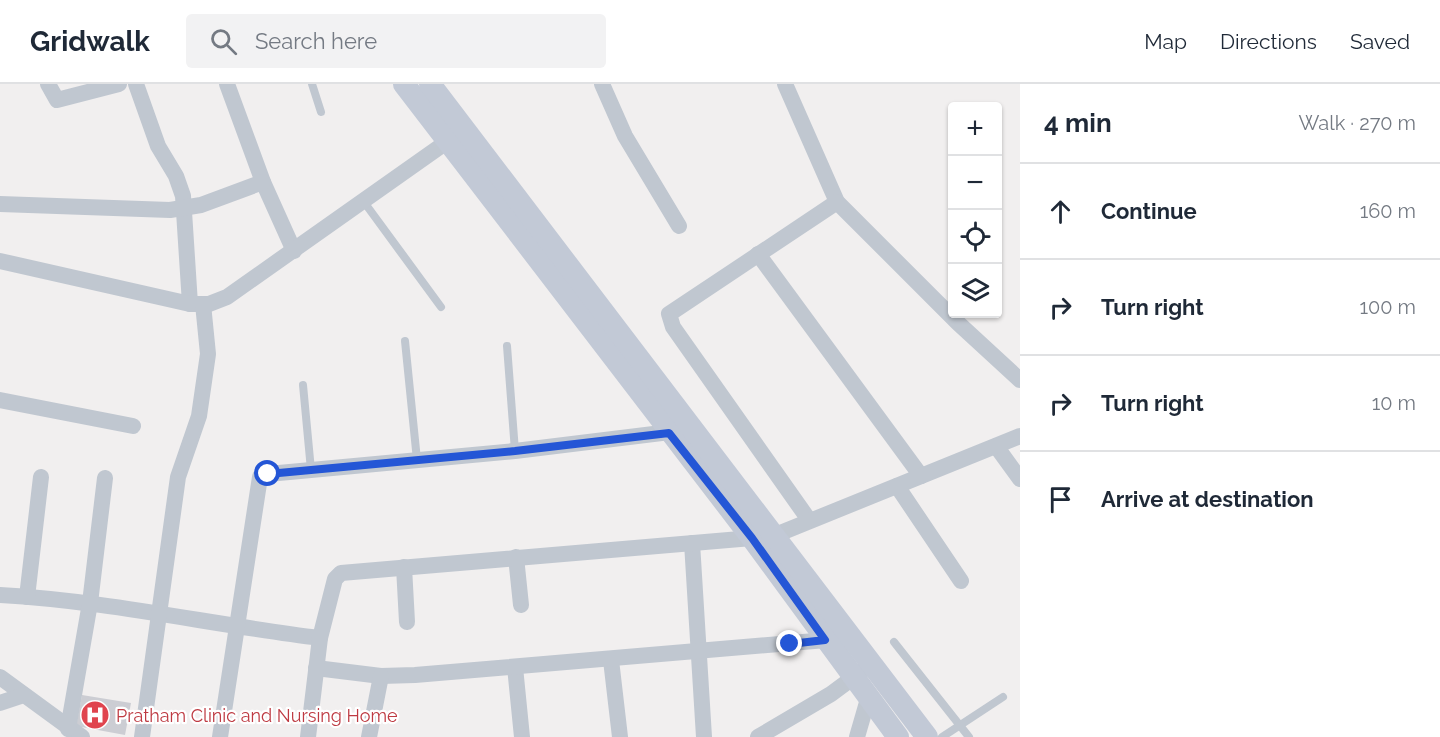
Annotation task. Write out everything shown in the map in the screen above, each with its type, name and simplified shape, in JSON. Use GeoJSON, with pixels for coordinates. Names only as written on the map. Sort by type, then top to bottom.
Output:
{"type":"FeatureCollection","features":[{"type":"Feature","properties":{"kind":"street"},"geometry":{"type":"LineString","coordinates":[[48,84],[57,100],[119,84]]}},
{"type":"Feature","properties":{"kind":"street"},"geometry":{"type":"LineString","coordinates":[[136,84],[158,146],[176,176],[183,196],[207,364],[199,416],[178,477],[142,737]]}},
{"type":"Feature","properties":{"kind":"street"},"geometry":{"type":"LineString","coordinates":[[227,84],[263,182],[294,251]]}},
{"type":"Feature","properties":{"kind":"street"},"geometry":{"type":"LineString","coordinates":[[404,84],[669,433],[762,537],[861,672],[868,699],[898,737]]}},
{"type":"Feature","properties":{"kind":"street"},"geometry":{"type":"LineString","coordinates":[[430,84],[691,430],[762,537],[825,640],[927,737]]}},
{"type":"Feature","properties":{"kind":"street"},"geometry":{"type":"LineString","coordinates":[[602,84],[625,136],[679,226]]}},
{"type":"Feature","properties":{"kind":"street"},"geometry":{"type":"LineString","coordinates":[[785,84],[837,202],[958,324],[1020,380]]}},
{"type":"Feature","properties":{"kind":"street"},"geometry":{"type":"LineString","coordinates":[[1,265],[197,304],[227,297],[448,141]]}},
{"type":"Feature","properties":{"kind":"street"},"geometry":{"type":"LineString","coordinates":[[0,204],[184,209],[263,182]]}},
{"type":"Feature","properties":{"kind":"street"},"geometry":{"type":"LineString","coordinates":[[809,520],[669,321],[669,314],[837,202]]}},
{"type":"Feature","properties":{"kind":"street"},"geometry":{"type":"LineString","coordinates":[[758,254],[921,476]]}},
{"type":"Feature","properties":{"kind":"street"},"geometry":{"type":"LineString","coordinates":[[0,400],[133,426]]}},
{"type":"Feature","properties":{"kind":"street"},"geometry":{"type":"LineString","coordinates":[[220,737],[260,477],[268,474],[515,451],[691,430]]}},
{"type":"Feature","properties":{"kind":"street"},"geometry":{"type":"LineString","coordinates":[[308,737],[320,638],[334,579],[341,573],[762,537],[1020,436]]}},
{"type":"Feature","properties":{"kind":"street"},"geometry":{"type":"LineString","coordinates":[[996,446],[1020,479]]}},
{"type":"Feature","properties":{"kind":"street"},"geometry":{"type":"LineString","coordinates":[[27,597],[41,477]]}},
{"type":"Feature","properties":{"kind":"street"},"geometry":{"type":"LineString","coordinates":[[75,733],[105,478]]}},
{"type":"Feature","properties":{"kind":"street"},"geometry":{"type":"LineString","coordinates":[[897,486],[961,581]]}},
{"type":"Feature","properties":{"kind":"street"},"geometry":{"type":"LineString","coordinates":[[693,543],[704,737]]}},
{"type":"Feature","properties":{"kind":"street"},"geometry":{"type":"LineString","coordinates":[[516,557],[520,605]]}},
{"type":"Feature","properties":{"kind":"street"},"geometry":{"type":"LineString","coordinates":[[404,567],[407,622]]}},
{"type":"Feature","properties":{"kind":"street"},"geometry":{"type":"LineString","coordinates":[[0,595],[90,603],[237,628],[320,638]]}},
{"type":"Feature","properties":{"kind":"street"},"geometry":{"type":"LineString","coordinates":[[316,669],[381,676],[610,660],[825,640]]}},
{"type":"Feature","properties":{"kind":"street"},"geometry":{"type":"LineString","coordinates":[[610,660],[620,737]]}},
{"type":"Feature","properties":{"kind":"street"},"geometry":{"type":"LineString","coordinates":[[515,667],[522,737]]}},
{"type":"Feature","properties":{"kind":"street"},"geometry":{"type":"LineString","coordinates":[[758,737],[831,694],[861,672]]}},
{"type":"Feature","properties":{"kind":"street"},"geometry":{"type":"LineString","coordinates":[[369,737],[381,676]]}},
{"type":"Feature","properties":{"kind":"street"},"geometry":{"type":"LineString","coordinates":[[0,677],[75,733]]}},
{"type":"Feature","properties":{"kind":"street"},"geometry":{"type":"LineString","coordinates":[[0,703],[24,695]]}},
{"type":"Feature","properties":{"kind":"street"},"geometry":{"type":"LineString","coordinates":[[857,737],[868,699]]}},
{"type":"Feature","properties":{"kind":"lane"},"geometry":{"type":"LineString","coordinates":[[312,84],[321,112]]}},
{"type":"Feature","properties":{"kind":"lane"},"geometry":{"type":"LineString","coordinates":[[364,202],[441,306]]}},
{"type":"Feature","properties":{"kind":"lane"},"geometry":{"type":"LineString","coordinates":[[405,341],[417,460]]}},
{"type":"Feature","properties":{"kind":"lane"},"geometry":{"type":"LineString","coordinates":[[507,346],[515,451]]}},
{"type":"Feature","properties":{"kind":"lane"},"geometry":{"type":"LineString","coordinates":[[303,385],[311,470]]}},
{"type":"Feature","properties":{"kind":"lane"},"geometry":{"type":"LineString","coordinates":[[894,642],[969,737]]}},
{"type":"Feature","properties":{"kind":"lane"},"geometry":{"type":"LineString","coordinates":[[942,737],[1003,697]]}},
{"type":"Feature","properties":{"kind":"building"},"geometry":{"type":"Polygon","coordinates":[[[82,695],[131,703],[125,735],[76,726],[82,695]]]}},
{"type":"Feature","properties":{"kind":"place","name":"Pratham Clinic and Nursing Home"},"geometry":{"type":"Point","coordinates":[95,715]}},
{"type":"Feature","properties":{"kind":"route"},"geometry":{"type":"LineString","coordinates":[[268,474],[515,451],[669,433],[752,538],[825,640],[790,644]]}}]}
